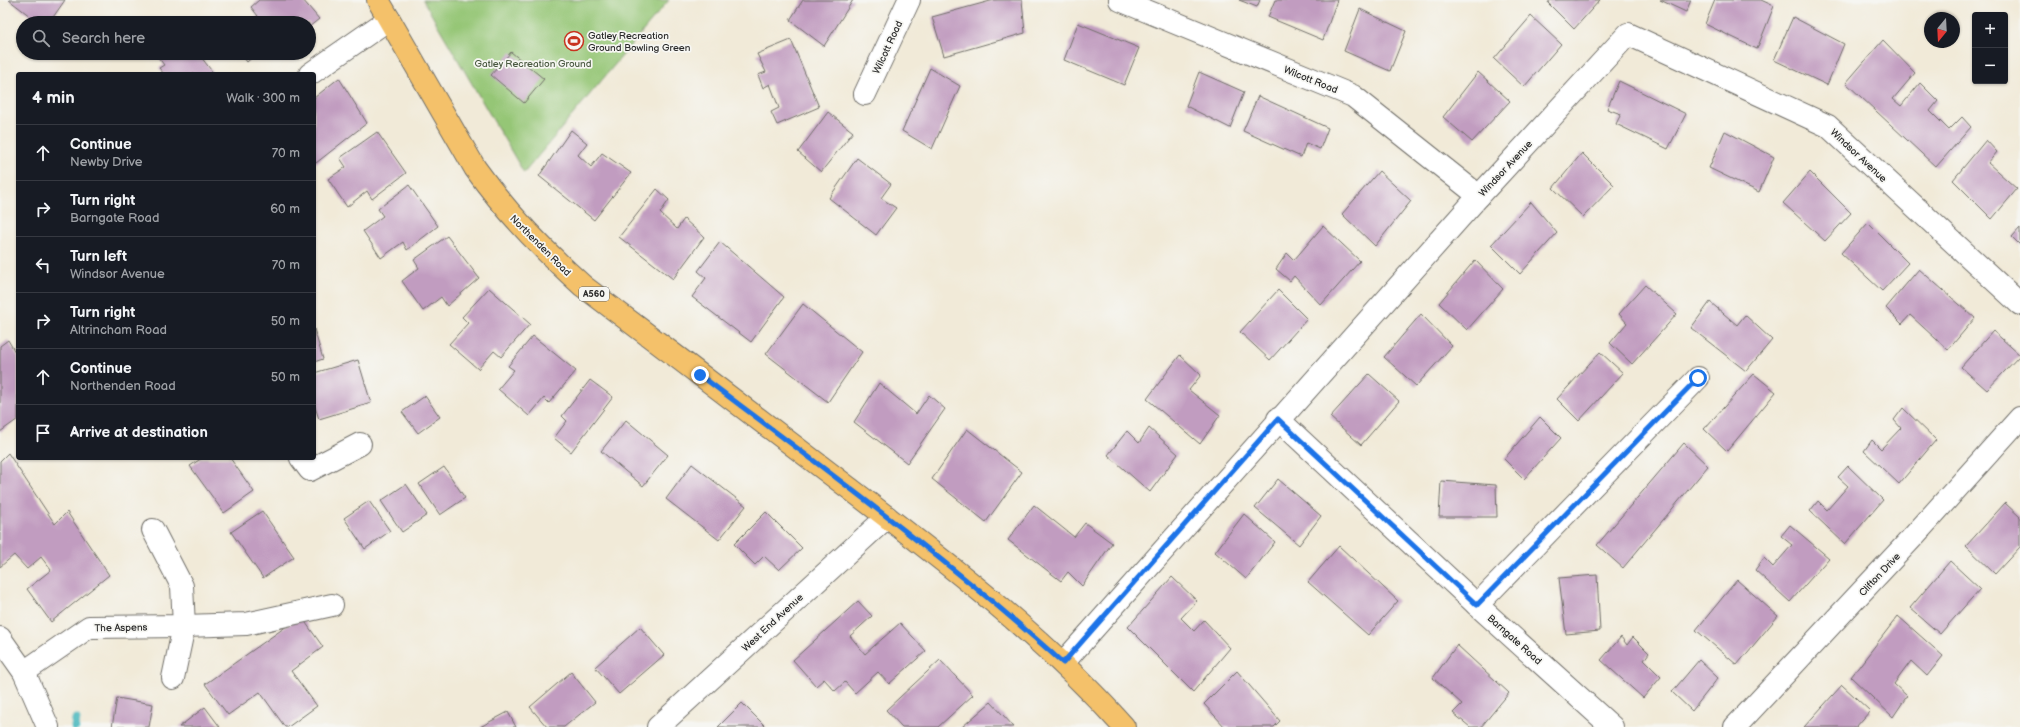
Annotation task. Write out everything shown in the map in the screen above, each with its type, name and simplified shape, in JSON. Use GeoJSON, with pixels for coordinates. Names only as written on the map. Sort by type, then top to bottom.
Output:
{"type":"FeatureCollection","features":[{"type":"Feature","properties":{"kind":"main road","name":"Northenden Road"},"geometry":{"type":"LineString","coordinates":[[378,0],[475,168],[493,194],[540,247],[583,286],[887,517]]}},
{"type":"Feature","properties":{"kind":"main road","name":"A560"},"geometry":{"type":"LineString","coordinates":[[887,517],[998,604],[1063,663],[1124,727]]}},
{"type":"Feature","properties":{"kind":"street","name":"Wilcott Road"},"geometry":{"type":"LineString","coordinates":[[865,94],[909,0]]}},
{"type":"Feature","properties":{"kind":"street","name":"Wilcott Road"},"geometry":{"type":"LineString","coordinates":[[1120,0],[1353,96],[1479,196]]}},
{"type":"Feature","properties":{"kind":"street"},"geometry":{"type":"LineString","coordinates":[[313,72],[389,19]]}},
{"type":"Feature","properties":{"kind":"street","name":"Windsor Avenue"},"geometry":{"type":"LineString","coordinates":[[1063,663],[1278,419],[1479,196],[1628,34],[1828,126],[2020,304]]}},
{"type":"Feature","properties":{"kind":"street"},"geometry":{"type":"LineString","coordinates":[[1477,605],[1698,378]]}},
{"type":"Feature","properties":{"kind":"street","name":"Clifton Drive"},"geometry":{"type":"LineString","coordinates":[[1736,727],[1912,538],[2020,418]]}},
{"type":"Feature","properties":{"kind":"street","name":"Barngate Road"},"geometry":{"type":"LineString","coordinates":[[1278,419],[1477,605],[1612,727]]}},
{"type":"Feature","properties":{"kind":"street"},"geometry":{"type":"LineString","coordinates":[[302,460],[310,470],[360,444]]}},
{"type":"Feature","properties":{"kind":"street","name":"West End Avenue"},"geometry":{"type":"LineString","coordinates":[[658,727],[887,517]]}},
{"type":"Feature","properties":{"kind":"street"},"geometry":{"type":"LineString","coordinates":[[153,530],[182,586],[184,626],[173,678]]}},
{"type":"Feature","properties":{"kind":"street","name":"The Aspens"},"geometry":{"type":"LineString","coordinates":[[24,672],[89,627],[246,624],[332,605]]}},
{"type":"Feature","properties":{"kind":"street"},"geometry":{"type":"LineString","coordinates":[[0,638],[24,672],[48,727]]}},
{"type":"Feature","properties":{"kind":"green space","name":"Gatley Recreation Ground"},"geometry":{"type":"Polygon","coordinates":[[[423,0],[669,0],[524,173],[423,0]]]}},
{"type":"Feature","properties":{"kind":"building"},"geometry":{"type":"Polygon","coordinates":[[[9,0],[65,0],[54,16],[30,16],[9,0]]]}},
{"type":"Feature","properties":{"kind":"building"},"geometry":{"type":"Polygon","coordinates":[[[259,0],[303,0],[319,19],[316,21],[316,16],[258,16],[251,7],[259,0]]]}},
{"type":"Feature","properties":{"kind":"building"},"geometry":{"type":"Polygon","coordinates":[[[803,0],[853,0],[824,46],[790,20],[803,0]]]}},
{"type":"Feature","properties":{"kind":"building"},"geometry":{"type":"Polygon","coordinates":[[[994,0],[1022,0],[1025,33],[944,56],[932,17],[994,0]]]}},
{"type":"Feature","properties":{"kind":"building"},"geometry":{"type":"Polygon","coordinates":[[[1239,0],[1260,0],[1257,7],[1239,0]]]}},
{"type":"Feature","properties":{"kind":"building"},"geometry":{"type":"Polygon","coordinates":[[[1275,0],[1337,0],[1323,40],[1268,17],[1275,0]]]}},
{"type":"Feature","properties":{"kind":"building"},"geometry":{"type":"Polygon","coordinates":[[[1550,0],[1600,0],[1574,29],[1548,3],[1550,0]]]}},
{"type":"Feature","properties":{"kind":"building"},"geometry":{"type":"Polygon","coordinates":[[[1660,0],[1691,0],[1686,12],[1660,0]]]}},
{"type":"Feature","properties":{"kind":"building"},"geometry":{"type":"Polygon","coordinates":[[[1715,0],[1761,0],[1774,6],[1757,49],[1705,24],[1715,0]]]}},
{"type":"Feature","properties":{"kind":"building"},"geometry":{"type":"Polygon","coordinates":[[[1360,9],[1406,31],[1390,71],[1344,51],[1360,9]]]}},
{"type":"Feature","properties":{"kind":"building"},"geometry":{"type":"Polygon","coordinates":[[[1531,16],[1561,44],[1524,87],[1494,59],[1531,16]]]}},
{"type":"Feature","properties":{"kind":"building"},"geometry":{"type":"Polygon","coordinates":[[[1793,17],[1844,44],[1827,85],[1774,60],[1793,17]]]}},
{"type":"Feature","properties":{"kind":"building"},"geometry":{"type":"Polygon","coordinates":[[[1078,23],[1139,48],[1124,85],[1064,60],[1078,23]]]}},
{"type":"Feature","properties":{"kind":"building"},"geometry":{"type":"Polygon","coordinates":[[[791,40],[819,107],[777,125],[771,112],[779,108],[770,84],[763,88],[758,75],[766,72],[757,54],[791,40]]]}},
{"type":"Feature","properties":{"kind":"building"},"geometry":{"type":"Polygon","coordinates":[[[1883,40],[1915,73],[1893,99],[1901,106],[1920,83],[1938,101],[1930,111],[1949,130],[1962,117],[1971,127],[1936,167],[1846,83],[1883,40]]]}},
{"type":"Feature","properties":{"kind":"building"},"geometry":{"type":"Polygon","coordinates":[[[511,52],[544,79],[524,103],[491,75],[511,52]]]}},
{"type":"Feature","properties":{"kind":"building"},"geometry":{"type":"Polygon","coordinates":[[[160,60],[203,60],[212,72],[162,72],[159,68],[164,65],[160,60]]]}},
{"type":"Feature","properties":{"kind":"building"},"geometry":{"type":"Polygon","coordinates":[[[930,68],[960,86],[932,149],[902,131],[930,68]]]}},
{"type":"Feature","properties":{"kind":"building"},"geometry":{"type":"Polygon","coordinates":[[[1199,72],[1244,92],[1230,128],[1186,106],[1199,72]]]}},
{"type":"Feature","properties":{"kind":"building"},"geometry":{"type":"Polygon","coordinates":[[[1478,72],[1510,101],[1472,142],[1443,117],[1478,72]]]}},
{"type":"Feature","properties":{"kind":"building"},"geometry":{"type":"Polygon","coordinates":[[[339,78],[367,123],[316,163],[316,96],[339,78]]]}},
{"type":"Feature","properties":{"kind":"building"},"geometry":{"type":"Polygon","coordinates":[[[1619,81],[1686,114],[1668,149],[1616,124],[1621,114],[1607,109],[1619,81]]]}},
{"type":"Feature","properties":{"kind":"building"},"geometry":{"type":"Polygon","coordinates":[[[1258,96],[1328,128],[1320,149],[1306,143],[1301,157],[1243,131],[1258,96]]]}},
{"type":"Feature","properties":{"kind":"building"},"geometry":{"type":"Polygon","coordinates":[[[828,112],[853,132],[821,172],[798,152],[828,112]]]}},
{"type":"Feature","properties":{"kind":"building"},"geometry":{"type":"Polygon","coordinates":[[[571,130],[587,143],[578,155],[591,167],[602,153],[631,173],[594,220],[539,176],[571,130]]]}},
{"type":"Feature","properties":{"kind":"building"},"geometry":{"type":"Polygon","coordinates":[[[1725,131],[1774,157],[1759,192],[1709,168],[1725,131]]]}},
{"type":"Feature","properties":{"kind":"building"},"geometry":{"type":"Polygon","coordinates":[[[377,132],[406,173],[372,199],[367,191],[347,207],[328,179],[346,167],[340,158],[377,132]]]}},
{"type":"Feature","properties":{"kind":"building"},"geometry":{"type":"Polygon","coordinates":[[[1986,140],[1997,152],[1988,163],[2017,189],[1992,219],[1953,180],[1986,140]]]}},
{"type":"Feature","properties":{"kind":"building"},"geometry":{"type":"Polygon","coordinates":[[[1582,153],[1614,185],[1583,217],[1553,188],[1582,153]]]}},
{"type":"Feature","properties":{"kind":"building"},"geometry":{"type":"Polygon","coordinates":[[[857,158],[891,184],[881,198],[896,208],[876,235],[829,198],[857,158]]]}},
{"type":"Feature","properties":{"kind":"building"},"geometry":{"type":"Polygon","coordinates":[[[1379,171],[1411,201],[1375,246],[1342,214],[1379,171]]]}},
{"type":"Feature","properties":{"kind":"building"},"geometry":{"type":"Polygon","coordinates":[[[1810,172],[1851,213],[1825,241],[1783,203],[1810,172]]]}},
{"type":"Feature","properties":{"kind":"building"},"geometry":{"type":"Polygon","coordinates":[[[409,185],[438,226],[407,250],[403,242],[381,258],[363,231],[383,216],[378,209],[409,185]]]}},
{"type":"Feature","properties":{"kind":"building"},"geometry":{"type":"Polygon","coordinates":[[[657,189],[669,200],[660,213],[677,229],[684,219],[704,237],[673,279],[619,237],[657,189]]]}},
{"type":"Feature","properties":{"kind":"building"},"geometry":{"type":"Polygon","coordinates":[[[1531,202],[1557,233],[1520,274],[1491,245],[1531,202]]]}},
{"type":"Feature","properties":{"kind":"building"},"geometry":{"type":"Polygon","coordinates":[[[1868,223],[1908,263],[1882,291],[1841,253],[1868,223]]]}},
{"type":"Feature","properties":{"kind":"building"},"geometry":{"type":"Polygon","coordinates":[[[1323,226],[1360,261],[1321,305],[1294,276],[1290,281],[1276,269],[1287,253],[1294,260],[1323,226]]]}},
{"type":"Feature","properties":{"kind":"building"},"geometry":{"type":"Polygon","coordinates":[[[2020,228],[2020,245],[2012,237],[2020,228]]]}},
{"type":"Feature","properties":{"kind":"building"},"geometry":{"type":"Polygon","coordinates":[[[447,236],[479,278],[447,306],[441,297],[423,311],[402,281],[419,268],[414,260],[447,236]]]}},
{"type":"Feature","properties":{"kind":"building"},"geometry":{"type":"Polygon","coordinates":[[[720,242],[784,297],[751,342],[692,297],[706,278],[698,271],[720,242]]]}},
{"type":"Feature","properties":{"kind":"building"},"geometry":{"type":"Polygon","coordinates":[[[1475,260],[1503,289],[1467,330],[1439,303],[1475,260]]]}},
{"type":"Feature","properties":{"kind":"building"},"geometry":{"type":"Polygon","coordinates":[[[1919,269],[1975,318],[1948,350],[1910,315],[1902,324],[1886,308],[1919,269]]]}},
{"type":"Feature","properties":{"kind":"building"},"geometry":{"type":"Polygon","coordinates":[[[1645,285],[1677,314],[1632,364],[1610,343],[1627,323],[1619,314],[1645,285]]]}},
{"type":"Feature","properties":{"kind":"building"},"geometry":{"type":"Polygon","coordinates":[[[489,288],[530,324],[501,357],[494,351],[478,369],[449,344],[468,323],[462,317],[489,288]]]}},
{"type":"Feature","properties":{"kind":"building"},"geometry":{"type":"Polygon","coordinates":[[[1278,290],[1307,319],[1270,360],[1240,332],[1278,290]]]}},
{"type":"Feature","properties":{"kind":"building"},"geometry":{"type":"Polygon","coordinates":[[[1710,302],[1737,325],[1745,315],[1772,340],[1746,371],[1691,328],[1710,302]]]}},
{"type":"Feature","properties":{"kind":"building"},"geometry":{"type":"Polygon","coordinates":[[[803,304],[862,352],[828,402],[766,354],[803,304]]]}},
{"type":"Feature","properties":{"kind":"building"},"geometry":{"type":"Polygon","coordinates":[[[1421,314],[1452,346],[1416,386],[1384,357],[1421,314]]]}},
{"type":"Feature","properties":{"kind":"building"},"geometry":{"type":"Polygon","coordinates":[[[1993,331],[2020,355],[1987,390],[1961,367],[1993,331]]]}},
{"type":"Feature","properties":{"kind":"building"},"geometry":{"type":"Polygon","coordinates":[[[316,336],[323,359],[316,361],[316,336]]]}},
{"type":"Feature","properties":{"kind":"building"},"geometry":{"type":"Polygon","coordinates":[[[533,336],[576,371],[549,403],[544,398],[529,416],[498,389],[514,370],[508,366],[533,336]]]}},
{"type":"Feature","properties":{"kind":"building"},"geometry":{"type":"Polygon","coordinates":[[[8,340],[16,354],[16,420],[0,432],[0,346],[8,340]]]}},
{"type":"Feature","properties":{"kind":"building"},"geometry":{"type":"Polygon","coordinates":[[[1600,352],[1623,373],[1579,421],[1557,399],[1600,352]]]}},
{"type":"Feature","properties":{"kind":"building"},"geometry":{"type":"Polygon","coordinates":[[[1180,355],[1201,375],[1189,390],[1220,415],[1200,444],[1147,399],[1180,355]]]}},
{"type":"Feature","properties":{"kind":"building"},"geometry":{"type":"Polygon","coordinates":[[[358,360],[371,403],[319,419],[316,410],[316,372],[358,360]]]}},
{"type":"Feature","properties":{"kind":"building"},"geometry":{"type":"Polygon","coordinates":[[[1369,374],[1399,401],[1361,445],[1330,417],[1369,374]]]}},
{"type":"Feature","properties":{"kind":"building"},"geometry":{"type":"Polygon","coordinates":[[[1754,374],[1776,392],[1727,451],[1704,429],[1754,374]]]}},
{"type":"Feature","properties":{"kind":"building"},"geometry":{"type":"Polygon","coordinates":[[[590,380],[613,397],[571,452],[554,438],[567,421],[562,416],[590,380]]]}},
{"type":"Feature","properties":{"kind":"building"},"geometry":{"type":"Polygon","coordinates":[[[879,383],[916,414],[929,395],[945,409],[907,463],[854,422],[879,383]]]}},
{"type":"Feature","properties":{"kind":"building"},"geometry":{"type":"Polygon","coordinates":[[[425,396],[440,417],[418,433],[402,412],[425,396]]]}},
{"type":"Feature","properties":{"kind":"building"},"geometry":{"type":"Polygon","coordinates":[[[1903,408],[1936,440],[1899,484],[1864,451],[1872,440],[1881,449],[1901,428],[1894,420],[1903,408]]]}},
{"type":"Feature","properties":{"kind":"building"},"geometry":{"type":"Polygon","coordinates":[[[1540,417],[1561,438],[1524,479],[1504,459],[1540,417]]]}},
{"type":"Feature","properties":{"kind":"building"},"geometry":{"type":"Polygon","coordinates":[[[626,420],[668,455],[643,486],[601,451],[626,420]]]}},
{"type":"Feature","properties":{"kind":"building"},"geometry":{"type":"Polygon","coordinates":[[[1149,428],[1178,454],[1150,492],[1108,455],[1127,431],[1139,443],[1149,428]]]}},
{"type":"Feature","properties":{"kind":"building"},"geometry":{"type":"Polygon","coordinates":[[[967,429],[1022,472],[986,522],[932,479],[967,429]]]}},
{"type":"Feature","properties":{"kind":"building"},"geometry":{"type":"Polygon","coordinates":[[[1684,443],[1708,466],[1623,568],[1597,545],[1684,443]]]}},
{"type":"Feature","properties":{"kind":"building"},"geometry":{"type":"Polygon","coordinates":[[[8,453],[55,524],[67,512],[109,575],[51,622],[27,589],[51,570],[41,557],[27,569],[14,555],[0,567],[0,461],[8,453]]]}},
{"type":"Feature","properties":{"kind":"building"},"geometry":{"type":"Polygon","coordinates":[[[199,460],[231,460],[254,492],[224,513],[190,466],[199,460]]]}},
{"type":"Feature","properties":{"kind":"building"},"geometry":{"type":"Polygon","coordinates":[[[692,464],[746,506],[719,540],[666,499],[692,464]]]}},
{"type":"Feature","properties":{"kind":"building"},"geometry":{"type":"Polygon","coordinates":[[[1848,466],[1883,500],[1845,544],[1810,511],[1818,501],[1827,510],[1848,486],[1838,477],[1848,466]]]}},
{"type":"Feature","properties":{"kind":"building"},"geometry":{"type":"Polygon","coordinates":[[[444,467],[465,498],[440,515],[419,484],[444,467]]]}},
{"type":"Feature","properties":{"kind":"building"},"geometry":{"type":"Polygon","coordinates":[[[1278,479],[1321,516],[1299,545],[1255,508],[1278,479]]]}},
{"type":"Feature","properties":{"kind":"building"},"geometry":{"type":"Polygon","coordinates":[[[1441,481],[1496,485],[1497,517],[1439,517],[1441,481]]]}},
{"type":"Feature","properties":{"kind":"building"},"geometry":{"type":"Polygon","coordinates":[[[406,484],[427,515],[402,532],[381,501],[406,484]]]}},
{"type":"Feature","properties":{"kind":"building"},"geometry":{"type":"Polygon","coordinates":[[[369,501],[390,531],[365,549],[344,518],[369,501]]]}},
{"type":"Feature","properties":{"kind":"building"},"geometry":{"type":"Polygon","coordinates":[[[2005,503],[2020,517],[2020,547],[1995,574],[1966,546],[2005,503]]]}},
{"type":"Feature","properties":{"kind":"building"},"geometry":{"type":"Polygon","coordinates":[[[1034,505],[1074,537],[1085,523],[1112,543],[1082,586],[1068,572],[1061,581],[1008,540],[1034,505]]]}},
{"type":"Feature","properties":{"kind":"building"},"geometry":{"type":"Polygon","coordinates":[[[262,511],[294,557],[263,578],[231,532],[262,511]]]}},
{"type":"Feature","properties":{"kind":"building"},"geometry":{"type":"Polygon","coordinates":[[[766,512],[802,548],[779,570],[764,556],[755,565],[734,544],[766,512]]]}},
{"type":"Feature","properties":{"kind":"building"},"geometry":{"type":"Polygon","coordinates":[[[1244,514],[1275,542],[1246,579],[1215,552],[1244,514]]]}},
{"type":"Feature","properties":{"kind":"building"},"geometry":{"type":"Polygon","coordinates":[[[1790,525],[1829,558],[1790,602],[1755,570],[1764,558],[1773,567],[1792,545],[1781,536],[1790,525]]]}},
{"type":"Feature","properties":{"kind":"building"},"geometry":{"type":"Polygon","coordinates":[[[1339,546],[1398,601],[1368,635],[1308,582],[1339,546]]]}},
{"type":"Feature","properties":{"kind":"building"},"geometry":{"type":"Polygon","coordinates":[[[1950,561],[1980,589],[1940,634],[1910,608],[1950,561]]]}},
{"type":"Feature","properties":{"kind":"building"},"geometry":{"type":"Polygon","coordinates":[[[1597,575],[1600,631],[1566,634],[1559,578],[1597,575]]]}},
{"type":"Feature","properties":{"kind":"building"},"geometry":{"type":"Polygon","coordinates":[[[1172,577],[1197,601],[1181,618],[1194,631],[1204,620],[1230,648],[1193,692],[1128,627],[1172,577]]]}},
{"type":"Feature","properties":{"kind":"building"},"geometry":{"type":"Polygon","coordinates":[[[1737,580],[1778,616],[1737,665],[1696,630],[1737,580]]]}},
{"type":"Feature","properties":{"kind":"building"},"geometry":{"type":"Polygon","coordinates":[[[858,601],[872,616],[850,636],[865,654],[900,623],[926,651],[889,684],[878,672],[855,693],[845,682],[835,691],[824,679],[816,686],[793,660],[858,601]]]}},
{"type":"Feature","properties":{"kind":"building"},"geometry":{"type":"Polygon","coordinates":[[[301,616],[323,647],[291,671],[317,706],[288,727],[285,727],[260,692],[228,715],[205,684],[301,616]]]}},
{"type":"Feature","properties":{"kind":"building"},"geometry":{"type":"Polygon","coordinates":[[[1898,616],[1943,656],[1927,676],[1911,661],[1894,684],[1907,696],[1893,717],[1851,677],[1898,616]]]}},
{"type":"Feature","properties":{"kind":"building"},"geometry":{"type":"Polygon","coordinates":[[[640,627],[664,655],[619,694],[595,667],[640,627]]]}},
{"type":"Feature","properties":{"kind":"building"},"geometry":{"type":"Polygon","coordinates":[[[1621,637],[1627,645],[1633,637],[1649,653],[1644,660],[1661,677],[1643,698],[1601,660],[1621,637]]]}},
{"type":"Feature","properties":{"kind":"building"},"geometry":{"type":"Polygon","coordinates":[[[1457,645],[1509,693],[1481,727],[1470,727],[1453,713],[1462,704],[1433,678],[1457,645]]]}},
{"type":"Feature","properties":{"kind":"building"},"geometry":{"type":"Polygon","coordinates":[[[940,660],[973,695],[938,727],[902,727],[886,710],[940,660]]]}},
{"type":"Feature","properties":{"kind":"building"},"geometry":{"type":"Polygon","coordinates":[[[1699,660],[1718,678],[1692,711],[1672,692],[1699,660]]]}},
{"type":"Feature","properties":{"kind":"building"},"geometry":{"type":"Polygon","coordinates":[[[1237,671],[1280,721],[1274,727],[1225,727],[1204,704],[1237,671]]]}},
{"type":"Feature","properties":{"kind":"building"},"geometry":{"type":"Polygon","coordinates":[[[571,672],[595,702],[564,727],[547,727],[530,707],[571,672]]]}},
{"type":"Feature","properties":{"kind":"building"},"geometry":{"type":"Polygon","coordinates":[[[1842,685],[1870,711],[1856,727],[1804,727],[1842,685]]]}},
{"type":"Feature","properties":{"kind":"building"},"geometry":{"type":"Polygon","coordinates":[[[117,698],[153,704],[149,727],[112,727],[117,698]]]}},
{"type":"Feature","properties":{"kind":"building"},"geometry":{"type":"Polygon","coordinates":[[[991,702],[1014,727],[962,727],[991,702]]]}},
{"type":"Feature","properties":{"kind":"building"},"geometry":{"type":"Polygon","coordinates":[[[742,703],[766,727],[718,727],[742,703]]]}},
{"type":"Feature","properties":{"kind":"building"},"geometry":{"type":"Polygon","coordinates":[[[205,707],[220,727],[179,727],[205,707]]]}},
{"type":"Feature","properties":{"kind":"building"},"geometry":{"type":"Polygon","coordinates":[[[508,712],[516,727],[480,727],[508,712]]]}},
{"type":"Feature","properties":{"kind":"waterway"},"geometry":{"type":"LineString","coordinates":[[75,727],[76,719]]}},
{"type":"Feature","properties":{"kind":"place","name":"Gatley Recreation Ground Bowling Green"},"geometry":{"type":"Point","coordinates":[574,41]}},
{"type":"Feature","properties":{"kind":"route"},"geometry":{"type":"LineString","coordinates":[[700,375],[957,570],[1004,609],[1063,663],[1278,419],[1477,605],[1698,378]]}}]}
